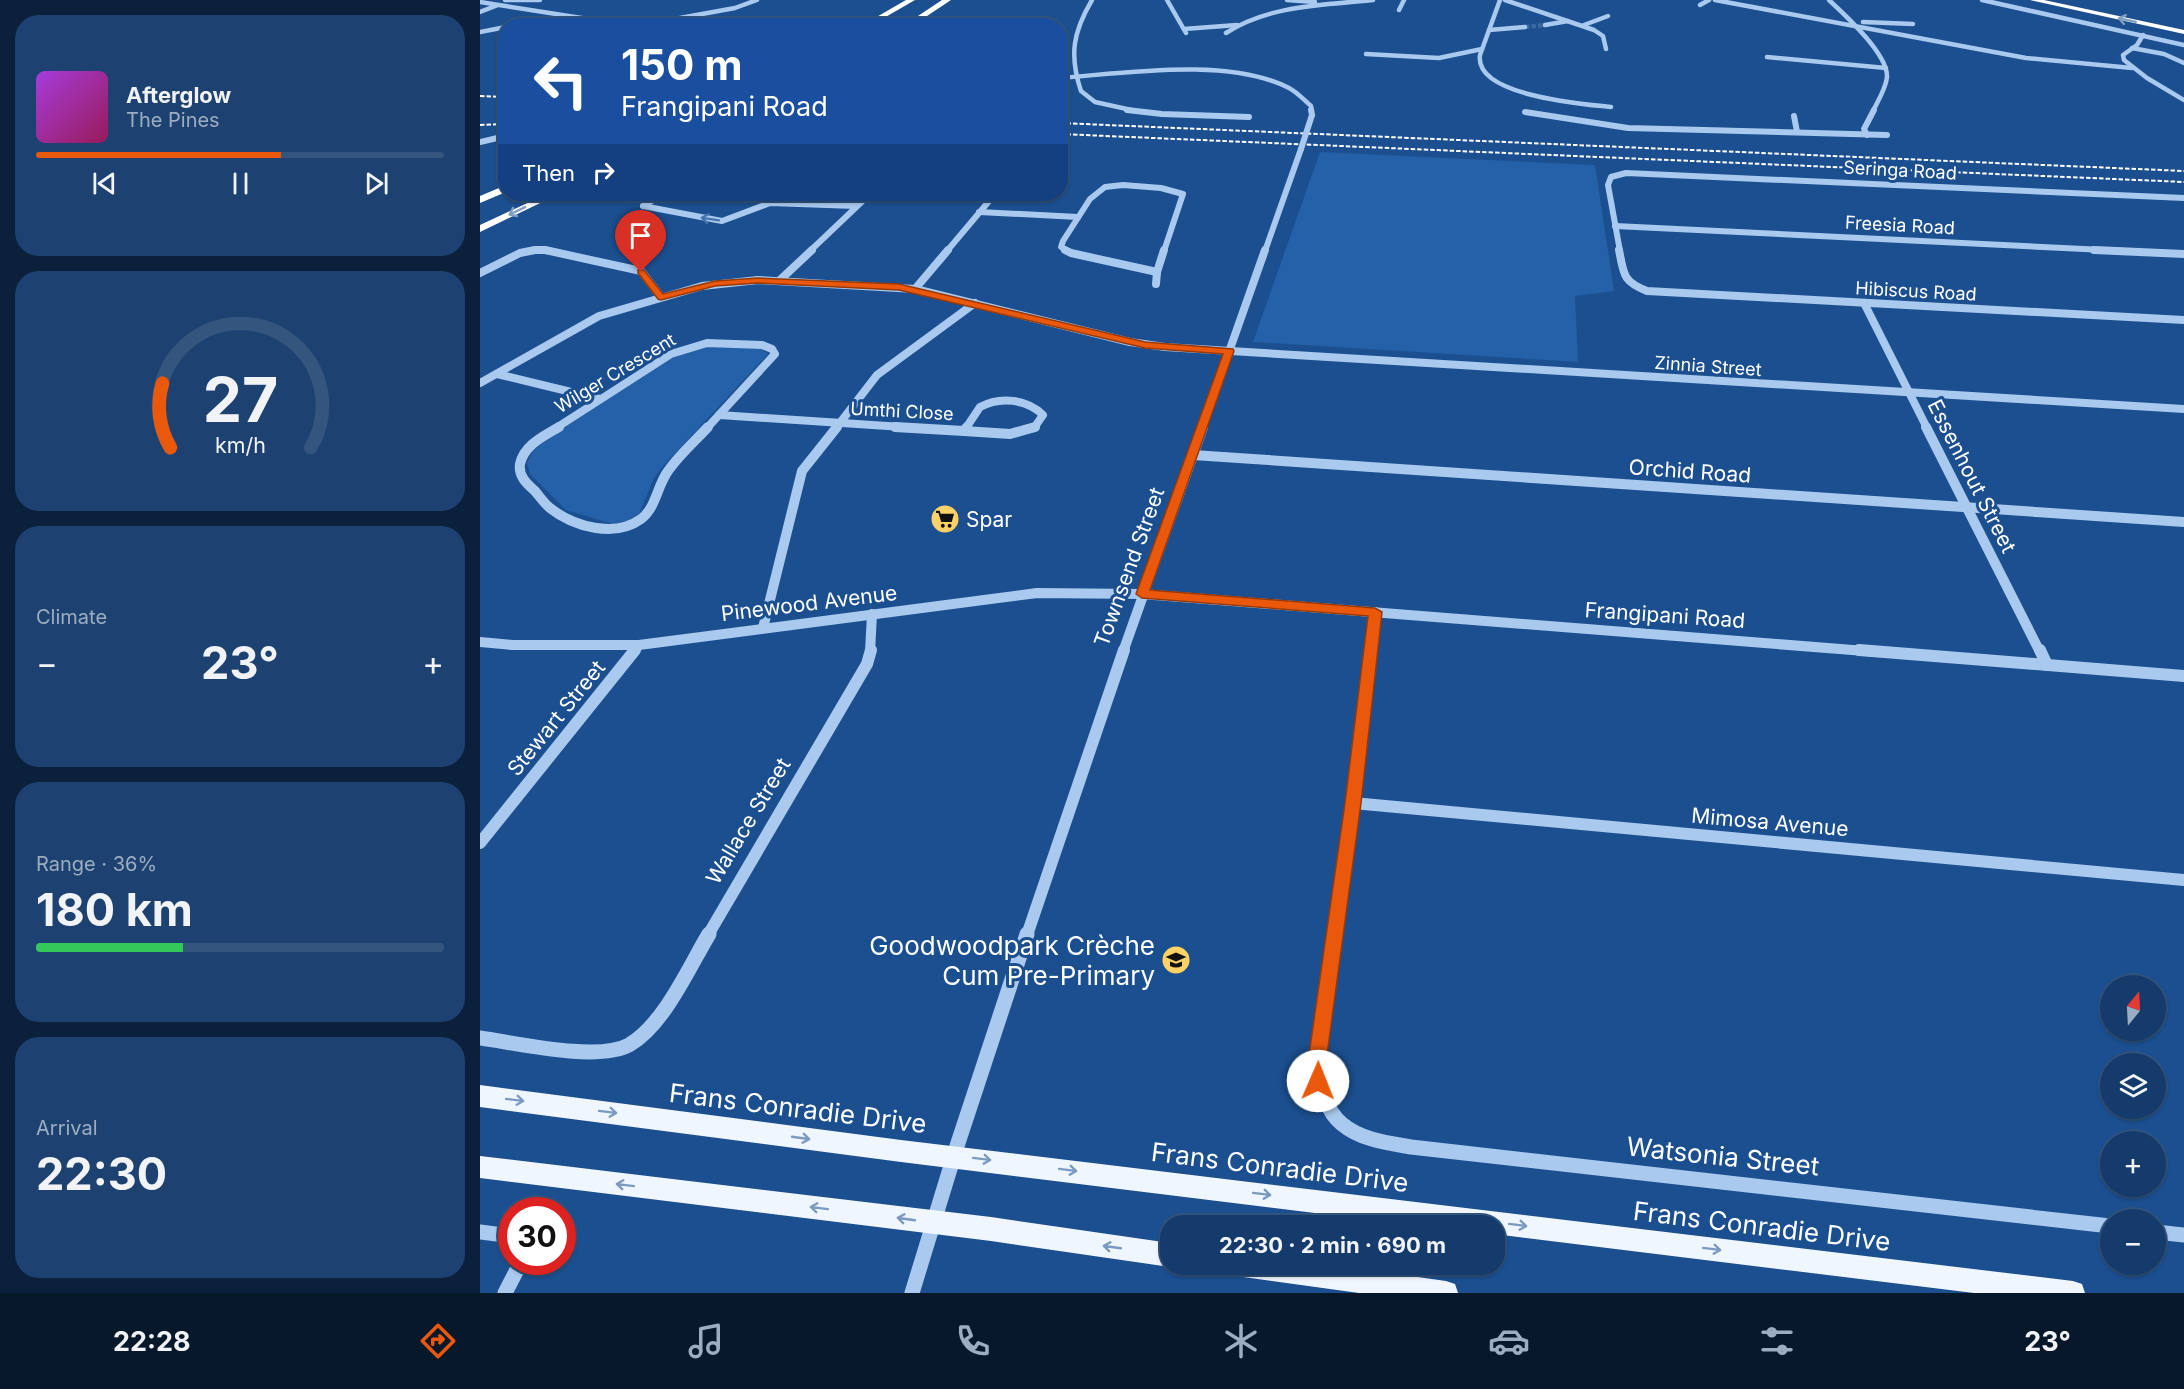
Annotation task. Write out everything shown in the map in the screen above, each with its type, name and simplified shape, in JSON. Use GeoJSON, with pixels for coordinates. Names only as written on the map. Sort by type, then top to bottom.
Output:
{"type":"FeatureCollection","features":[{"type":"Feature","properties":{"kind":"highway"},"geometry":{"type":"LineString","coordinates":[[878,18],[911,0]]}},
{"type":"Feature","properties":{"kind":"highway"},"geometry":{"type":"LineString","coordinates":[[919,18],[947,0]]}},
{"type":"Feature","properties":{"kind":"highway"},"geometry":{"type":"LineString","coordinates":[[2034,0],[2184,32]]}},
{"type":"Feature","properties":{"kind":"highway"},"geometry":{"type":"LineString","coordinates":[[2073,0],[2184,23]]}},
{"type":"Feature","properties":{"kind":"highway"},"geometry":{"type":"LineString","coordinates":[[480,200],[498,192]]}},
{"type":"Feature","properties":{"kind":"highway"},"geometry":{"type":"LineString","coordinates":[[480,229],[539,201]]}},
{"type":"Feature","properties":{"kind":"main road","name":"Frans Conradie Drive"},"geometry":{"type":"LineString","coordinates":[[480,1096],[901,1151],[2073,1293]]}},
{"type":"Feature","properties":{"kind":"main road"},"geometry":{"type":"LineString","coordinates":[[480,1167],[936,1223],[1160,1254]]}},
{"type":"Feature","properties":{"kind":"main road"},"geometry":{"type":"LineString","coordinates":[[1316,1275],[1446,1293]]}},
{"type":"Feature","properties":{"kind":"street"},"geometry":{"type":"LineString","coordinates":[[505,0],[540,0]]}},
{"type":"Feature","properties":{"kind":"street"},"geometry":{"type":"LineString","coordinates":[[1092,0],[1076,26],[1073,43],[1080,89],[1084,96],[1111,108],[1153,113],[1249,117]]}},
{"type":"Feature","properties":{"kind":"street"},"geometry":{"type":"LineString","coordinates":[[1167,0],[1185,31],[1237,25],[1265,15],[1373,0]]}},
{"type":"Feature","properties":{"kind":"street"},"geometry":{"type":"LineString","coordinates":[[1287,0],[1333,5]]}},
{"type":"Feature","properties":{"kind":"street"},"geometry":{"type":"LineString","coordinates":[[1399,10],[1404,0]]}},
{"type":"Feature","properties":{"kind":"street"},"geometry":{"type":"LineString","coordinates":[[1500,0],[1479,63],[1480,69],[1488,77],[1510,88],[1550,99],[1611,107]]}},
{"type":"Feature","properties":{"kind":"street"},"geometry":{"type":"LineString","coordinates":[[1506,0],[1584,25],[1603,36],[1606,49]]}},
{"type":"Feature","properties":{"kind":"street"},"geometry":{"type":"LineString","coordinates":[[1700,5],[1709,0]]}},
{"type":"Feature","properties":{"kind":"street"},"geometry":{"type":"LineString","coordinates":[[1715,0],[2026,58],[2132,68]]}},
{"type":"Feature","properties":{"kind":"street"},"geometry":{"type":"LineString","coordinates":[[1829,0],[1879,55],[1886,68],[1886,78],[1864,129],[1867,135]]}},
{"type":"Feature","properties":{"kind":"street"},"geometry":{"type":"LineString","coordinates":[[1982,0],[2184,45]]}},
{"type":"Feature","properties":{"kind":"street"},"geometry":{"type":"LineString","coordinates":[[678,18],[755,1]]}},
{"type":"Feature","properties":{"kind":"street"},"geometry":{"type":"LineString","coordinates":[[712,18],[735,13],[755,1]]}},
{"type":"Feature","properties":{"kind":"street"},"geometry":{"type":"LineString","coordinates":[[480,2],[599,18]]}},
{"type":"Feature","properties":{"kind":"street"},"geometry":{"type":"LineString","coordinates":[[480,12],[498,5]]}},
{"type":"Feature","properties":{"kind":"street"},"geometry":{"type":"LineString","coordinates":[[543,18],[557,14]]}},
{"type":"Feature","properties":{"kind":"street"},"geometry":{"type":"LineString","coordinates":[[1584,25],[1608,16]]}},
{"type":"Feature","properties":{"kind":"street"},"geometry":{"type":"LineString","coordinates":[[574,18],[579,17]]}},
{"type":"Feature","properties":{"kind":"street"},"geometry":{"type":"LineString","coordinates":[[1545,25],[1570,21]]}},
{"type":"Feature","properties":{"kind":"street"},"geometry":{"type":"LineString","coordinates":[[1853,24],[1913,24]]}},
{"type":"Feature","properties":{"kind":"street"},"geometry":{"type":"LineString","coordinates":[[1226,33],[1237,25]]}},
{"type":"Feature","properties":{"kind":"street"},"geometry":{"type":"LineString","coordinates":[[1489,30],[1525,27]]}},
{"type":"Feature","properties":{"kind":"street"},"geometry":{"type":"LineString","coordinates":[[480,34],[498,31]]}},
{"type":"Feature","properties":{"kind":"street"},"geometry":{"type":"LineString","coordinates":[[2143,35],[2123,56],[2124,60],[2132,68],[2184,100]]}},
{"type":"Feature","properties":{"kind":"street"},"geometry":{"type":"LineString","coordinates":[[2132,48],[2164,54],[2184,63]]}},
{"type":"Feature","properties":{"kind":"street"},"geometry":{"type":"LineString","coordinates":[[1366,54],[1432,59],[1471,54],[1482,49]]}},
{"type":"Feature","properties":{"kind":"street"},"geometry":{"type":"LineString","coordinates":[[1767,57],[1886,68]]}},
{"type":"Feature","properties":{"kind":"street","name":"Townsend Street"},"geometry":{"type":"LineString","coordinates":[[912,1293],[936,1223],[954,1156],[1142,594],[1312,115],[1311,106],[1300,94],[1277,83],[1242,74],[1171,70],[1068,78]]}},
{"type":"Feature","properties":{"kind":"street"},"geometry":{"type":"LineString","coordinates":[[1537,114],[1550,99]]}},
{"type":"Feature","properties":{"kind":"street"},"geometry":{"type":"LineString","coordinates":[[1525,111],[1597,125],[1628,128],[1887,135]]}},
{"type":"Feature","properties":{"kind":"street"},"geometry":{"type":"LineString","coordinates":[[1794,116],[1797,132]]}},
{"type":"Feature","properties":{"kind":"street"},"geometry":{"type":"LineString","coordinates":[[480,142],[498,138]]}},
{"type":"Feature","properties":{"kind":"street","name":"Seringa Road"},"geometry":{"type":"LineString","coordinates":[[1615,226],[1608,185],[1611,177],[1626,173],[2184,198]]}},
{"type":"Feature","properties":{"kind":"street"},"geometry":{"type":"LineString","coordinates":[[1156,284],[1184,197],[1181,192],[1167,188],[1107,187],[1095,193],[1062,244],[1062,249],[1158,272]]}},
{"type":"Feature","properties":{"kind":"street"},"geometry":{"type":"LineString","coordinates":[[652,201],[643,206],[722,221],[735,218],[764,203],[802,201],[856,206]]}},
{"type":"Feature","properties":{"kind":"street"},"geometry":{"type":"LineString","coordinates":[[780,280],[862,201]]}},
{"type":"Feature","properties":{"kind":"street"},"geometry":{"type":"LineString","coordinates":[[915,289],[988,201]]}},
{"type":"Feature","properties":{"kind":"street"},"geometry":{"type":"LineString","coordinates":[[979,212],[1078,217]]}},
{"type":"Feature","properties":{"kind":"street","name":"Freesia Road"},"geometry":{"type":"LineString","coordinates":[[1615,226],[2184,254]]}},
{"type":"Feature","properties":{"kind":"street","name":"Hibiscus Road"},"geometry":{"type":"LineString","coordinates":[[1615,226],[1624,276],[1632,285],[1647,291],[2184,320]]}},
{"type":"Feature","properties":{"kind":"street"},"geometry":{"type":"LineString","coordinates":[[480,273],[520,253],[545,250],[636,269],[661,297]]}},
{"type":"Feature","properties":{"kind":"street"},"geometry":{"type":"LineString","coordinates":[[480,383],[598,316],[715,284],[780,280],[915,289],[1145,345],[1229,351]]}},
{"type":"Feature","properties":{"kind":"street"},"geometry":{"type":"LineString","coordinates":[[764,628],[802,471],[877,375],[975,303]]}},
{"type":"Feature","properties":{"kind":"street","name":"Essenhout Street"},"geometry":{"type":"LineString","coordinates":[[1864,303],[2047,665]]}},
{"type":"Feature","properties":{"kind":"street","name":"Wilger Crescent"},"geometry":{"type":"LineString","coordinates":[[719,343],[762,345],[772,349],[775,354],[773,357],[719,415],[668,470],[647,513],[620,529],[610,530],[562,516],[553,511],[525,481],[520,472],[520,461],[533,443],[671,354],[689,347],[719,343]]}},
{"type":"Feature","properties":{"kind":"street","name":"Zinnia Street"},"geometry":{"type":"LineString","coordinates":[[1229,351],[2184,409]]}},
{"type":"Feature","properties":{"kind":"street"},"geometry":{"type":"LineString","coordinates":[[497,374],[600,399]]}},
{"type":"Feature","properties":{"kind":"street","name":"Umthi Close"},"geometry":{"type":"LineString","coordinates":[[719,415],[839,424],[964,431],[1018,433],[1034,428],[1044,415],[1038,409],[1015,402],[992,402],[978,410],[964,431]]}},
{"type":"Feature","properties":{"kind":"street","name":"Orchid Road"},"geometry":{"type":"LineString","coordinates":[[1193,455],[2184,522]]}},
{"type":"Feature","properties":{"kind":"street","name":"Pinewood Avenue"},"geometry":{"type":"LineString","coordinates":[[480,642],[524,645],[639,645],[1037,593],[1142,594]]}},
{"type":"Feature","properties":{"kind":"street","name":"Frangipani Road"},"geometry":{"type":"LineString","coordinates":[[1142,594],[2184,676]]}},
{"type":"Feature","properties":{"kind":"street"},"geometry":{"type":"LineString","coordinates":[[1353,803],[1375,612]]}},
{"type":"Feature","properties":{"kind":"street","name":"Wallace Street"},"geometry":{"type":"LineString","coordinates":[[480,1038],[597,1051],[620,1049],[636,1041],[665,1008],[862,672],[870,655],[872,614]]}},
{"type":"Feature","properties":{"kind":"street","name":"Stewart Street"},"geometry":{"type":"LineString","coordinates":[[480,843],[639,645]]}},
{"type":"Feature","properties":{"kind":"street","name":"Mimosa Avenue"},"geometry":{"type":"LineString","coordinates":[[1353,803],[2184,880]]}},
{"type":"Feature","properties":{"kind":"street","name":"Watsonia Street"},"geometry":{"type":"LineString","coordinates":[[1353,803],[1318,1055],[1318,1081],[1323,1101],[1336,1120],[1359,1135],[1411,1147],[2100,1225]]}},
{"type":"Feature","properties":{"kind":"street"},"geometry":{"type":"LineString","coordinates":[[480,1232],[498,1234]]}},
{"type":"Feature","properties":{"kind":"street"},"geometry":{"type":"LineString","coordinates":[[2166,1233],[2184,1235]]}},
{"type":"Feature","properties":{"kind":"street"},"geometry":{"type":"LineString","coordinates":[[506,1293],[515,1275]]}},
{"type":"Feature","properties":{"kind":"shaded area"},"geometry":{"type":"Polygon","coordinates":[[[1320,152],[1595,165],[1614,291],[1575,296],[1578,362],[1253,342],[1320,152]]]}},
{"type":"Feature","properties":{"kind":"shaded area"},"geometry":{"type":"Polygon","coordinates":[[[709,346],[761,349],[768,354],[664,465],[654,478],[639,514],[627,522],[613,524],[566,510],[530,474],[527,463],[533,451],[547,439],[669,359],[709,346]]]}},
{"type":"Feature","properties":{"kind":"tunnel"},"geometry":{"type":"LineString","coordinates":[[1525,27],[1545,25]]}},
{"type":"Feature","properties":{"kind":"railway"},"geometry":{"type":"LineString","coordinates":[[480,96],[498,97]]}},
{"type":"Feature","properties":{"kind":"railway"},"geometry":{"type":"LineString","coordinates":[[1068,123],[2184,171]]}},
{"type":"Feature","properties":{"kind":"railway"},"geometry":{"type":"LineString","coordinates":[[480,125],[498,124]]}},
{"type":"Feature","properties":{"kind":"railway"},"geometry":{"type":"LineString","coordinates":[[1068,134],[2184,182]]}},
{"type":"Feature","properties":{"kind":"place","name":"Spar"},"geometry":{"type":"Point","coordinates":[945,519]}},
{"type":"Feature","properties":{"kind":"place","name":"Goodwoodpark Crèche Cum Pre-Primary"},"geometry":{"type":"Point","coordinates":[1176,960]}},
{"type":"Feature","properties":{"kind":"route"},"geometry":{"type":"LineString","coordinates":[[641,272],[661,297],[702,286],[758,280],[899,287],[1145,345],[1229,351],[1142,594],[1375,612],[1353,803],[1318,1055],[1318,1081]]}}]}
